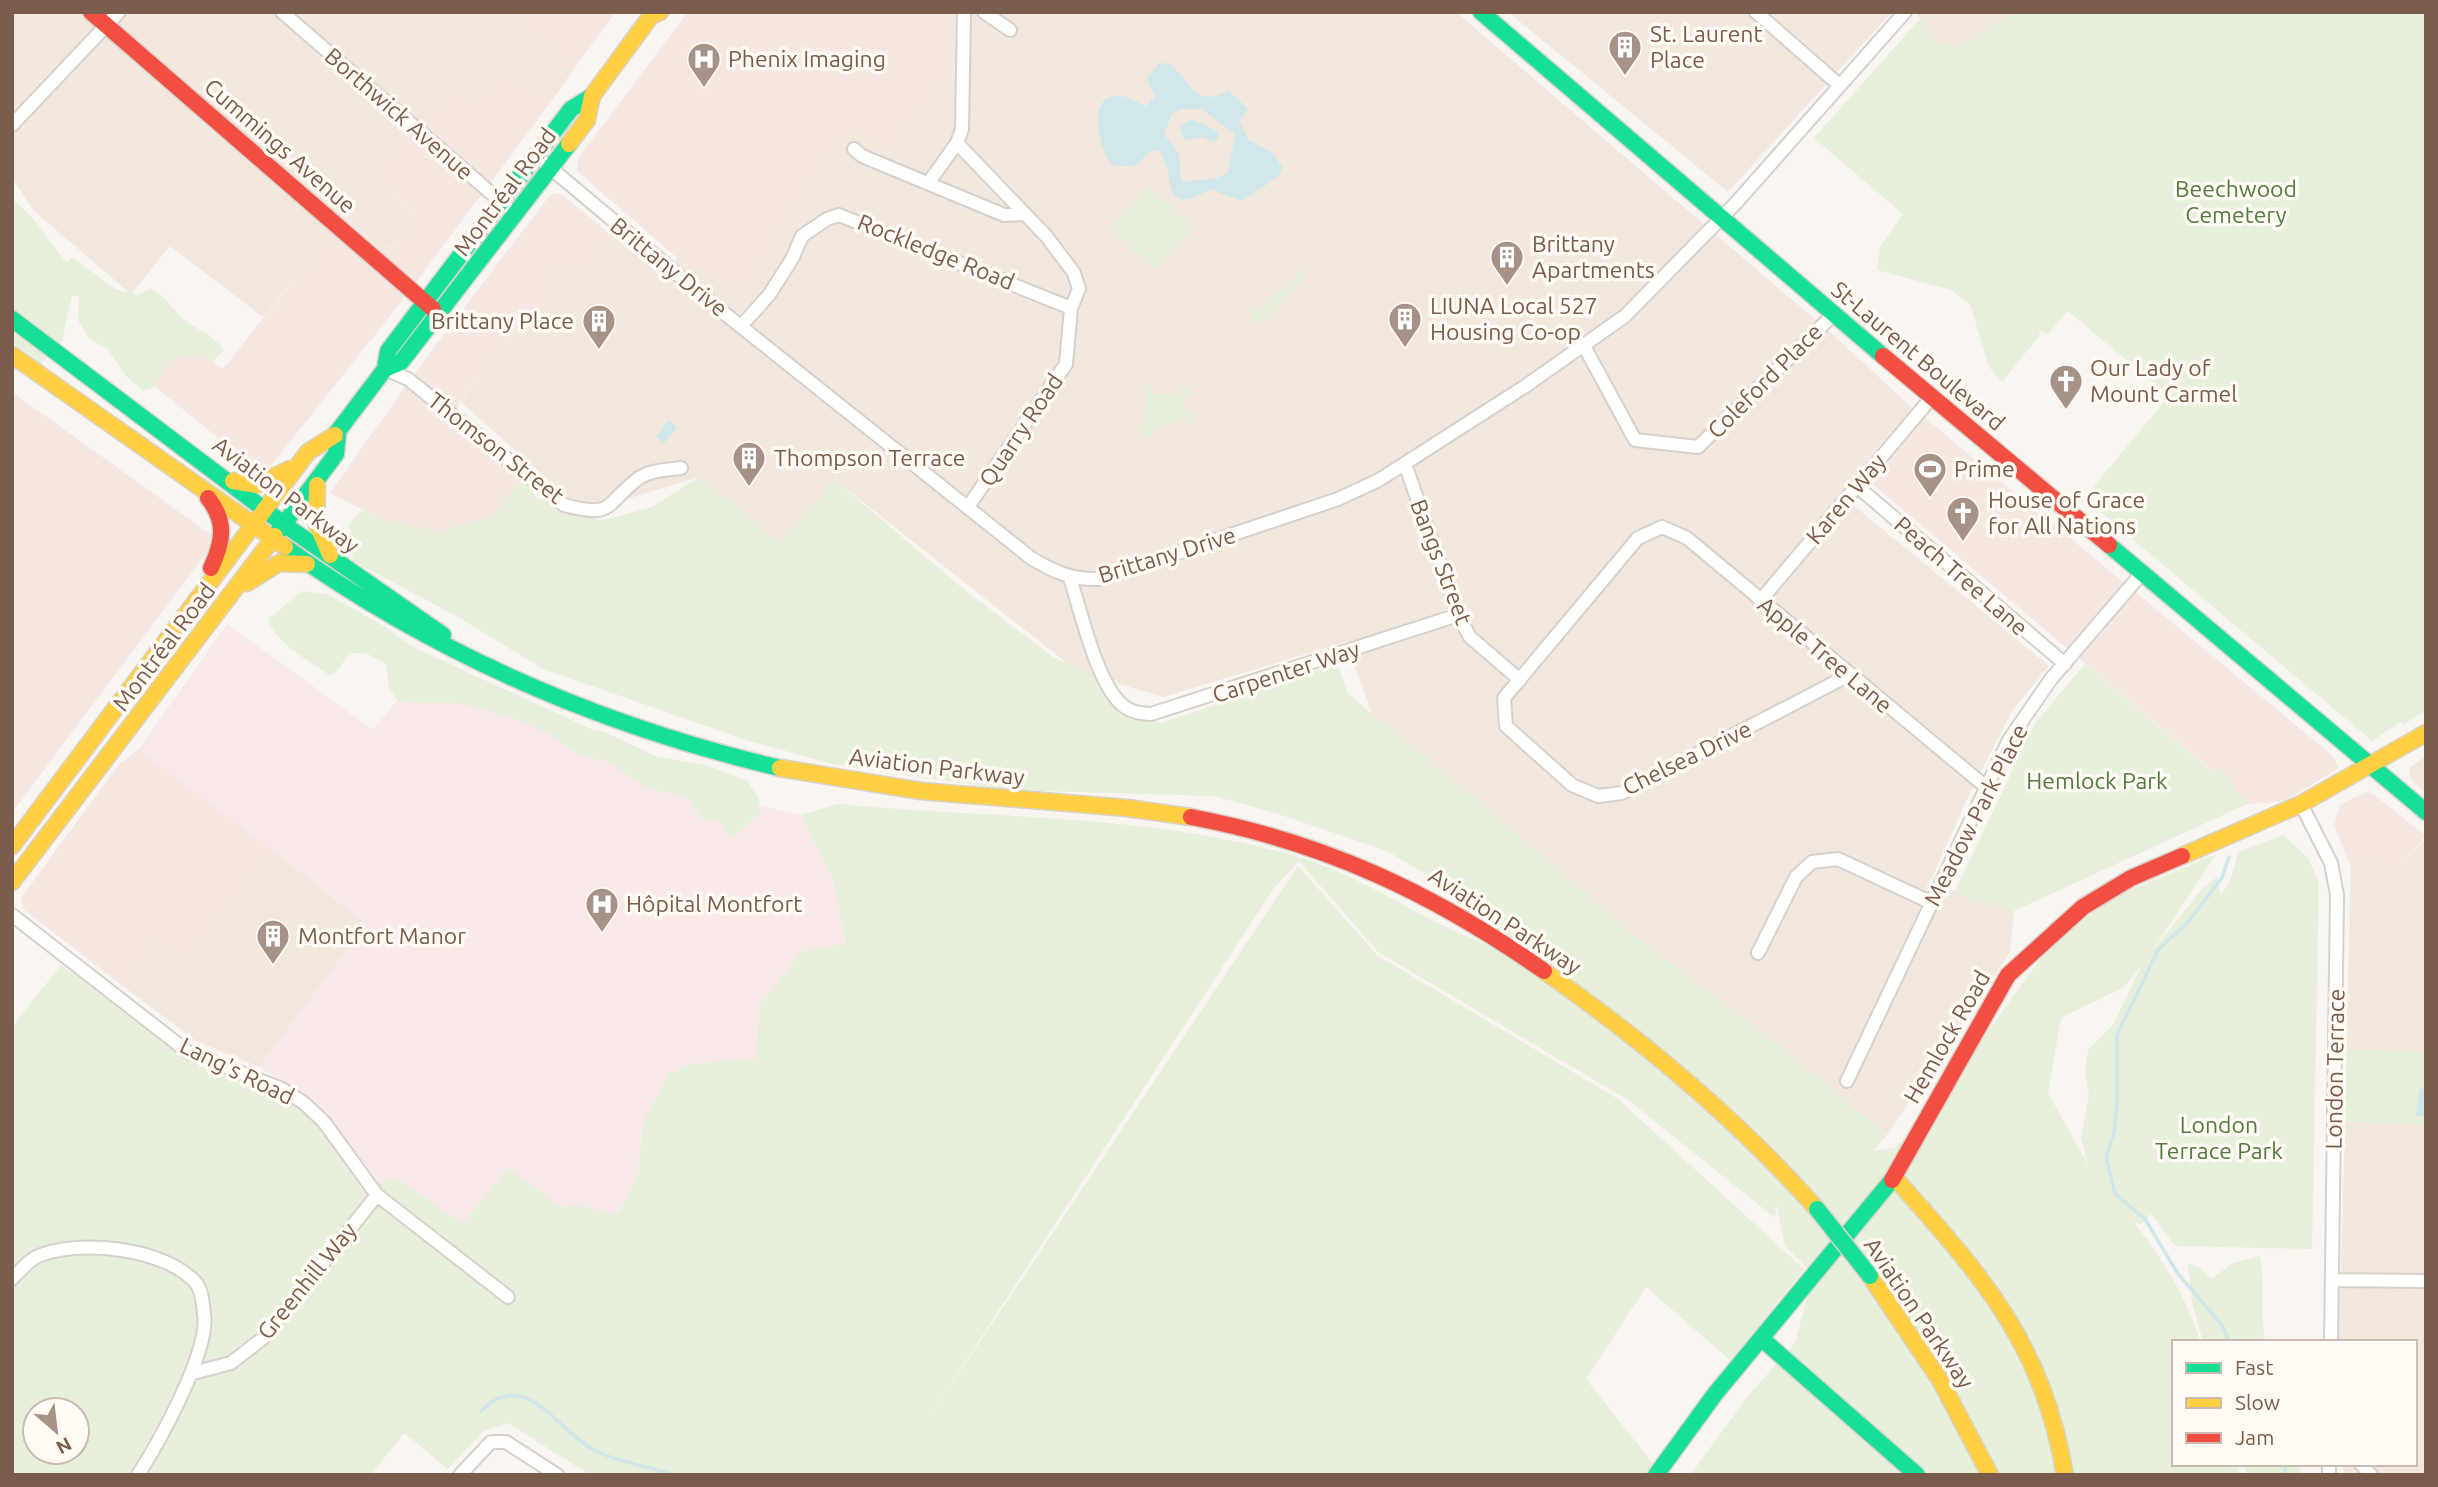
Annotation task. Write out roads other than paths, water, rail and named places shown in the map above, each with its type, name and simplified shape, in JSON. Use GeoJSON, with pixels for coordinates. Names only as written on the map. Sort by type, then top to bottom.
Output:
{"type":"FeatureCollection","features":[{"type":"Feature","properties":{"kind":"main road","name":"Cummings Avenue"},"geometry":{"type":"LineString","coordinates":[[91,12],[439,315]]}},
{"type":"Feature","properties":{"kind":"main road","name":"St-Laurent Boulevard"},"geometry":{"type":"LineString","coordinates":[[1481,12],[1719,218],[2426,812]]}},
{"type":"Feature","properties":{"kind":"main road","name":"Montréal Road"},"geometry":{"type":"LineString","coordinates":[[12,846],[299,463],[308,452],[338,433],[385,369],[388,351],[499,202],[571,109],[592,96],[652,13]]}},
{"type":"Feature","properties":{"kind":"main road","name":"Montréal Road"},"geometry":{"type":"LineString","coordinates":[[385,369],[401,362],[517,215],[587,120],[592,96]]}},
{"type":"Feature","properties":{"kind":"main road","name":"Aviation Parkway"},"geometry":{"type":"LineString","coordinates":[[12,319],[334,560],[451,640],[544,691]]}},
{"type":"Feature","properties":{"kind":"main road","name":"Aviation Parkway"},"geometry":{"type":"LineString","coordinates":[[12,355],[118,432],[189,477],[253,525],[380,611],[433,641],[544,691],[672,739],[796,771],[909,789],[1177,814],[1245,825],[1341,855],[1451,908],[1615,1021],[1731,1119],[1817,1209],[1870,1276],[1936,1372],[1990,1475]]}},
{"type":"Feature","properties":{"kind":"main road","name":"Montréal Road"},"geometry":{"type":"LineString","coordinates":[[12,883],[317,481],[336,454],[338,433]]}},
{"type":"Feature","properties":{"kind":"main road"},"geometry":{"type":"LineString","coordinates":[[219,474],[244,486],[258,487],[299,463]]}},
{"type":"Feature","properties":{"kind":"main road"},"geometry":{"type":"LineString","coordinates":[[189,477],[216,507],[224,528],[221,548],[191,607]]}},
{"type":"Feature","properties":{"kind":"main road"},"geometry":{"type":"LineString","coordinates":[[317,481],[314,520],[322,542],[334,560]]}},
{"type":"Feature","properties":{"kind":"main road"},"geometry":{"type":"LineString","coordinates":[[233,594],[278,564],[296,561],[313,565]]}},
{"type":"Feature","properties":{"kind":"main road","name":"Hemlock Road"},"geometry":{"type":"LineString","coordinates":[[1656,1475],[1715,1394],[1894,1177],[2008,975],[2038,945],[2083,907],[2131,878],[2301,804],[2426,733]]}},
{"type":"Feature","properties":{"kind":"main road"},"geometry":{"type":"LineString","coordinates":[[1894,1177],[1992,1290],[2024,1340],[2049,1399],[2065,1475]]}},
{"type":"Feature","properties":{"kind":"main road"},"geometry":{"type":"LineString","coordinates":[[1762,1339],[1917,1475]]}},
{"type":"Feature","properties":{"kind":"street"},"geometry":{"type":"LineString","coordinates":[[12,124],[119,12]]}},
{"type":"Feature","properties":{"kind":"street","name":"Borthwick Avenue"},"geometry":{"type":"LineString","coordinates":[[282,12],[517,215]]}},
{"type":"Feature","properties":{"kind":"street"},"geometry":{"type":"LineString","coordinates":[[929,182],[957,143],[962,129],[964,12]]}},
{"type":"Feature","properties":{"kind":"street"},"geometry":{"type":"LineString","coordinates":[[984,12],[1010,30]]}},
{"type":"Feature","properties":{"kind":"street"},"geometry":{"type":"LineString","coordinates":[[1756,12],[1838,84]]}},
{"type":"Feature","properties":{"kind":"street","name":"Brittany Drive"},"geometry":{"type":"LineString","coordinates":[[535,155],[741,326],[1031,558],[1053,572],[1070,578],[1100,579],[1338,499],[1405,464],[1584,346],[1639,303],[1750,187],[1838,84],[1905,12]]}},
{"type":"Feature","properties":{"kind":"street","name":"Quarry Road"},"geometry":{"type":"LineString","coordinates":[[957,143],[1024,214],[1074,273],[1079,289],[1071,308],[1066,364],[968,507]]}},
{"type":"Feature","properties":{"kind":"street"},"geometry":{"type":"LineString","coordinates":[[854,149],[862,156],[1004,215],[1024,214]]}},
{"type":"Feature","properties":{"kind":"street","name":"Rockledge Road"},"geometry":{"type":"LineString","coordinates":[[741,326],[769,295],[792,259],[802,236],[827,219],[839,215],[1071,308]]}},
{"type":"Feature","properties":{"kind":"street","name":"Coleford Place"},"geometry":{"type":"LineString","coordinates":[[1584,346],[1635,440],[1698,447],[1834,314]]}},
{"type":"Feature","properties":{"kind":"street","name":"Thomson Street"},"geometry":{"type":"LineString","coordinates":[[385,369],[408,379],[564,505],[590,512],[601,511],[615,503],[639,478],[652,472],[681,468]]}},
{"type":"Feature","properties":{"kind":"street","name":"Karen Way"},"geometry":{"type":"LineString","coordinates":[[1760,601],[1932,397]]}},
{"type":"Feature","properties":{"kind":"street","name":"Bangs Street"},"geometry":{"type":"LineString","coordinates":[[1405,464],[1458,615],[1470,637],[1520,680]]}},
{"type":"Feature","properties":{"kind":"street","name":"Peach Tree Lane"},"geometry":{"type":"LineString","coordinates":[[1858,486],[2065,664]]}},
{"type":"Feature","properties":{"kind":"street","name":"Apple Tree Lane"},"geometry":{"type":"LineString","coordinates":[[1662,527],[1687,538],[1986,788]]}},
{"type":"Feature","properties":{"kind":"street","name":"Chelsea Drive"},"geometry":{"type":"LineString","coordinates":[[1662,527],[1638,538],[1504,698],[1506,726],[1572,785],[1598,796],[1622,793],[1849,675]]}},
{"type":"Feature","properties":{"kind":"street","name":"Meadow Park Place"},"geometry":{"type":"LineString","coordinates":[[1847,1082],[2009,740],[2065,664],[2142,573]]}},
{"type":"Feature","properties":{"kind":"street","name":"Carpenter Way"},"geometry":{"type":"LineString","coordinates":[[1070,578],[1105,683],[1116,699],[1136,713],[1163,712],[1458,615]]}},
{"type":"Feature","properties":{"kind":"street","name":"London Terrace"},"geometry":{"type":"LineString","coordinates":[[2301,804],[2330,863],[2337,895],[2331,1340]]}},
{"type":"Feature","properties":{"kind":"street"},"geometry":{"type":"LineString","coordinates":[[1758,953],[1796,877],[1812,862],[1838,859],[1932,903]]}},
{"type":"Feature","properties":{"kind":"street","name":"Lang's Road"},"geometry":{"type":"LineString","coordinates":[[12,915],[188,1052],[282,1089],[303,1103],[324,1122],[377,1195],[508,1297]]}},
{"type":"Feature","properties":{"kind":"street","name":"Greenhill Way"},"geometry":{"type":"LineString","coordinates":[[192,1373],[231,1363],[262,1339],[377,1195]]}},
{"type":"Feature","properties":{"kind":"street"},"geometry":{"type":"LineString","coordinates":[[12,1279],[34,1258],[71,1246],[139,1255],[176,1265],[198,1286],[205,1317],[192,1373],[138,1475]]}},
{"type":"Feature","properties":{"kind":"street"},"geometry":{"type":"LineString","coordinates":[[2332,1280],[2426,1281]]}},
{"type":"Feature","properties":{"kind":"street"},"geometry":{"type":"LineString","coordinates":[[460,1475],[491,1442],[499,1441],[506,1442],[557,1475]]}},
{"type":"Feature","properties":{"kind":"water"},"geometry":{"type":"Polygon","coordinates":[[[1169,63],[1201,95],[1209,97],[1228,90],[1248,109],[1239,121],[1249,140],[1274,154],[1282,167],[1279,176],[1242,201],[1210,189],[1182,200],[1176,197],[1172,190],[1168,170],[1159,151],[1152,150],[1135,166],[1113,166],[1103,148],[1098,113],[1109,98],[1121,96],[1146,106],[1155,97],[1147,79],[1158,64],[1169,63]],[[1180,109],[1172,114],[1164,134],[1179,154],[1181,180],[1184,182],[1216,178],[1228,173],[1235,134],[1201,109],[1180,109]]]}},
{"type":"Feature","properties":{"kind":"water"},"geometry":{"type":"Polygon","coordinates":[[[1192,119],[1217,131],[1218,138],[1214,142],[1203,137],[1184,140],[1180,127],[1192,119]]]}},
{"type":"Feature","properties":{"kind":"water"},"geometry":{"type":"Polygon","coordinates":[[[669,420],[677,427],[664,443],[656,437],[669,420]]]}},
{"type":"Feature","properties":{"kind":"water"},"geometry":{"type":"Polygon","coordinates":[[[2420,1089],[2426,1089],[2426,1116],[2415,1116],[2420,1089]]]}},
{"type":"Feature","properties":{"kind":"waterway"},"geometry":{"type":"LineString","coordinates":[[2228,1340],[2222,1325],[2178,1274],[2145,1219],[2115,1194],[2106,1157],[2114,1133],[2117,1103],[2117,1035],[2158,950],[2187,923],[2222,878],[2229,857]]}},
{"type":"Feature","properties":{"kind":"waterway"},"geometry":{"type":"LineString","coordinates":[[481,1411],[497,1399],[513,1395],[527,1399],[596,1451],[674,1475]]}},
{"type":"Feature","properties":{"kind":"waterway"},"geometry":{"type":"LineString","coordinates":[[2284,1466],[2286,1475]]}},
{"type":"Feature","properties":{"kind":"place","name":"St. Laurent Place"},"geometry":{"type":"Point","coordinates":[1625,77]}},
{"type":"Feature","properties":{"kind":"place","name":"Phenix Imaging"},"geometry":{"type":"Point","coordinates":[704,89]}},
{"type":"Feature","properties":{"kind":"place","name":"Brittany Apartments"},"geometry":{"type":"Point","coordinates":[1507,287]}},
{"type":"Feature","properties":{"kind":"place","name":"LIUNA Local 527 Housing Co-op"},"geometry":{"type":"Point","coordinates":[1405,349]}},
{"type":"Feature","properties":{"kind":"place","name":"Brittany Place"},"geometry":{"type":"Point","coordinates":[599,351]}},
{"type":"Feature","properties":{"kind":"place","name":"Our Lady of Mount Carmel"},"geometry":{"type":"Point","coordinates":[2066,411]}},
{"type":"Feature","properties":{"kind":"place","name":"Thompson Terrace"},"geometry":{"type":"Point","coordinates":[749,488]}},
{"type":"Feature","properties":{"kind":"place","name":"Prime"},"geometry":{"type":"Point","coordinates":[1930,499]}},
{"type":"Feature","properties":{"kind":"place","name":"House of Grace for All Nations"},"geometry":{"type":"Point","coordinates":[1963,543]}},
{"type":"Feature","properties":{"kind":"place","name":"Hôpital Montfort"},"geometry":{"type":"Point","coordinates":[602,934]}},
{"type":"Feature","properties":{"kind":"place","name":"Montfort Manor"},"geometry":{"type":"Point","coordinates":[273,966]}},
{"type":"Feature","properties":{"kind":"park label","name":"Beechwood Cemetery"},"geometry":{"type":"Point","coordinates":[2236,202]}},
{"type":"Feature","properties":{"kind":"park label","name":"Hemlock Park"},"geometry":{"type":"Point","coordinates":[2097,781]}},
{"type":"Feature","properties":{"kind":"park label","name":"London Terrace Park"},"geometry":{"type":"Point","coordinates":[2219,1138]}}]}
